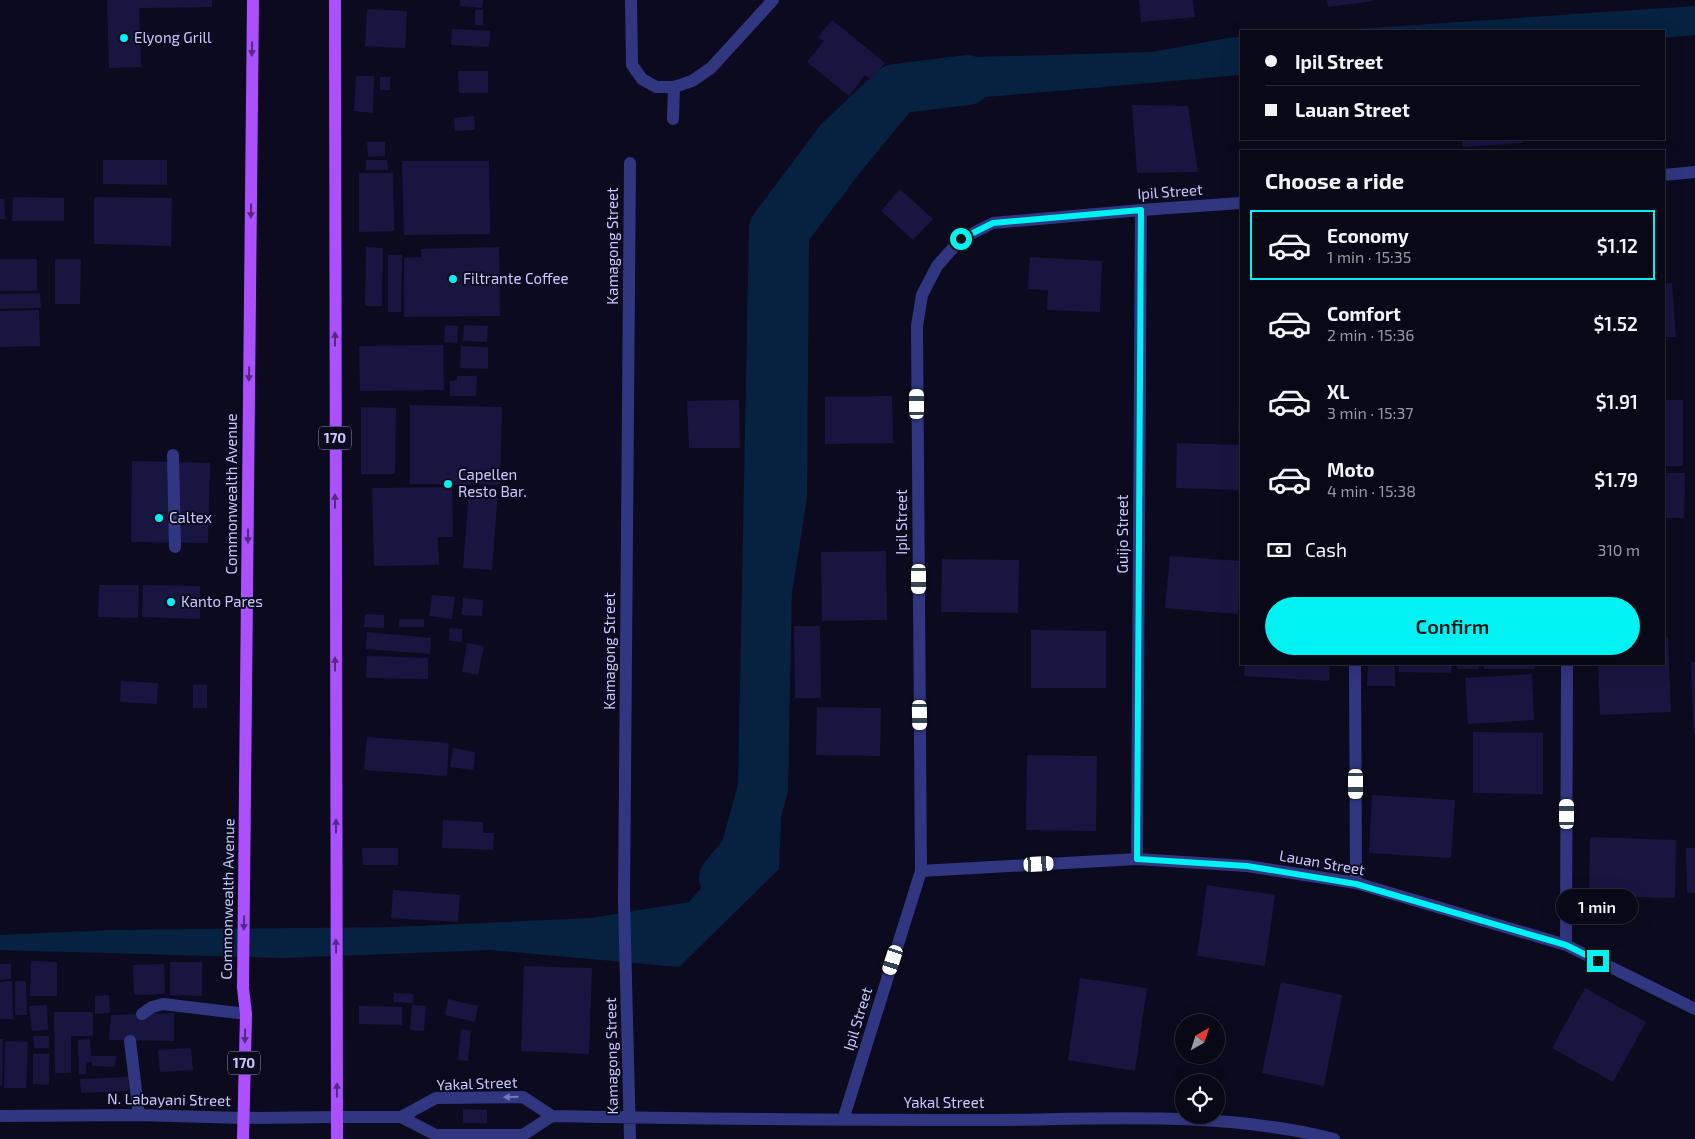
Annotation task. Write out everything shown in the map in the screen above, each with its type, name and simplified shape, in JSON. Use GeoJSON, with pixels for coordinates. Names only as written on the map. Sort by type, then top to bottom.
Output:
{"type":"FeatureCollection","features":[{"type":"Feature","properties":{"kind":"main road","name":"Commonwealth Avenue"},"geometry":{"type":"LineString","coordinates":[[243,1139],[246,1014],[243,988],[253,0]]}},
{"type":"Feature","properties":{"kind":"main road","name":"170"},"geometry":{"type":"LineString","coordinates":[[335,0],[337,1139]]}},
{"type":"Feature","properties":{"kind":"street"},"geometry":{"type":"LineString","coordinates":[[630,0],[632,65],[642,79],[656,87],[674,88],[692,81],[711,68],[773,0]]}},
{"type":"Feature","properties":{"kind":"street"},"geometry":{"type":"LineString","coordinates":[[673,119],[674,88]]}},
{"type":"Feature","properties":{"kind":"street","name":"Kamagong Street"},"geometry":{"type":"LineString","coordinates":[[630,163],[624,901],[630,1139]]}},
{"type":"Feature","properties":{"kind":"street"},"geometry":{"type":"LineString","coordinates":[[1665,175],[1695,172]]}},
{"type":"Feature","properties":{"kind":"street","name":"Ipil Street"},"geometry":{"type":"LineString","coordinates":[[843,1120],[921,871],[917,326],[922,295],[937,266],[961,239],[993,223],[1240,203]]}},
{"type":"Feature","properties":{"kind":"street","name":"Guijo Street"},"geometry":{"type":"LineString","coordinates":[[1137,859],[1141,210]]}},
{"type":"Feature","properties":{"kind":"street"},"geometry":{"type":"LineString","coordinates":[[173,455],[175,547]]}},
{"type":"Feature","properties":{"kind":"street"},"geometry":{"type":"LineString","coordinates":[[1356,665],[1356,884]]}},
{"type":"Feature","properties":{"kind":"street"},"geometry":{"type":"LineString","coordinates":[[1566,945],[1567,665]]}},
{"type":"Feature","properties":{"kind":"street","name":"Lauan Street"},"geometry":{"type":"LineString","coordinates":[[921,871],[1137,859],[1247,866],[1356,884],[1566,945],[1695,1009]]}},
{"type":"Feature","properties":{"kind":"street"},"geometry":{"type":"LineString","coordinates":[[142,1014],[152,1007],[163,1004],[246,1014]]}},
{"type":"Feature","properties":{"kind":"street"},"geometry":{"type":"LineString","coordinates":[[130,1041],[138,1115]]}},
{"type":"Feature","properties":{"kind":"street","name":"Yakal Street"},"geometry":{"type":"LineString","coordinates":[[337,1117],[401,1116],[436,1098],[522,1097],[552,1116],[843,1120],[1188,1119],[1248,1124],[1315,1134],[1334,1139]]}},
{"type":"Feature","properties":{"kind":"street","name":"N. Labayani Street"},"geometry":{"type":"LineString","coordinates":[[0,1116],[337,1117]]}},
{"type":"Feature","properties":{"kind":"street","name":"Yakal Street"},"geometry":{"type":"LineString","coordinates":[[401,1116],[436,1135],[523,1135],[552,1116]]}},
{"type":"Feature","properties":{"kind":"water"},"geometry":{"type":"Polygon","coordinates":[[[1695,6],[1695,35],[1665,38],[1665,30],[1341,30],[1695,6]]]}},
{"type":"Feature","properties":{"kind":"water"},"geometry":{"type":"Polygon","coordinates":[[[1240,37],[1240,75],[917,103],[859,174],[809,240],[807,498],[789,612],[779,869],[679,967],[490,950],[284,958],[0,950],[0,935],[110,930],[394,927],[591,918],[689,902],[751,830],[770,776],[769,248],[795,184],[905,83],[977,57],[1151,52],[1240,37]]]}},
{"type":"Feature","properties":{"kind":"building","name":"Elyong Grill"},"geometry":{"type":"Polygon","coordinates":[[[107,0],[212,0],[212,7],[139,8],[141,67],[109,68],[107,0]]]}},
{"type":"Feature","properties":{"kind":"building"},"geometry":{"type":"Polygon","coordinates":[[[460,0],[483,0],[482,8],[460,6],[460,0]]]}},
{"type":"Feature","properties":{"kind":"building"},"geometry":{"type":"Polygon","coordinates":[[[1139,0],[1193,0],[1195,17],[1141,22],[1139,0]]]}},
{"type":"Feature","properties":{"kind":"building"},"geometry":{"type":"Polygon","coordinates":[[[1327,0],[1373,0],[1373,1],[1328,7],[1327,0]]]}},
{"type":"Feature","properties":{"kind":"building"},"geometry":{"type":"Polygon","coordinates":[[[367,9],[407,11],[405,48],[365,46],[367,9]]]}},
{"type":"Feature","properties":{"kind":"building"},"geometry":{"type":"Polygon","coordinates":[[[475,10],[483,10],[483,25],[475,25],[475,10]]]}},
{"type":"Feature","properties":{"kind":"building"},"geometry":{"type":"Polygon","coordinates":[[[832,20],[885,63],[871,80],[865,75],[849,96],[807,62],[824,41],[818,37],[832,20]]]}},
{"type":"Feature","properties":{"kind":"building"},"geometry":{"type":"Polygon","coordinates":[[[452,29],[490,31],[489,47],[451,45],[452,29]]]}},
{"type":"Feature","properties":{"kind":"building"},"geometry":{"type":"Polygon","coordinates":[[[458,71],[488,71],[488,93],[459,93],[458,71]]]}},
{"type":"Feature","properties":{"kind":"building"},"geometry":{"type":"Polygon","coordinates":[[[356,76],[374,76],[373,113],[354,111],[356,76]]]}},
{"type":"Feature","properties":{"kind":"building"},"geometry":{"type":"Polygon","coordinates":[[[380,77],[390,77],[390,90],[380,90],[380,77]]]}},
{"type":"Feature","properties":{"kind":"building"},"geometry":{"type":"Polygon","coordinates":[[[1132,105],[1188,106],[1198,172],[1137,173],[1132,105]]]}},
{"type":"Feature","properties":{"kind":"building"},"geometry":{"type":"Polygon","coordinates":[[[474,116],[475,130],[455,131],[454,118],[474,116]]]}},
{"type":"Feature","properties":{"kind":"building"},"geometry":{"type":"Polygon","coordinates":[[[1462,140],[1521,140],[1522,143],[1463,147],[1462,140]]]}},
{"type":"Feature","properties":{"kind":"building"},"geometry":{"type":"Polygon","coordinates":[[[367,142],[385,142],[385,156],[368,157],[367,142]]]}},
{"type":"Feature","properties":{"kind":"building"},"geometry":{"type":"Polygon","coordinates":[[[103,160],[167,160],[167,185],[103,184],[103,160]]]}},
{"type":"Feature","properties":{"kind":"building"},"geometry":{"type":"Polygon","coordinates":[[[366,160],[387,160],[388,170],[366,170],[366,160]]]}},
{"type":"Feature","properties":{"kind":"building"},"geometry":{"type":"Polygon","coordinates":[[[402,161],[489,161],[490,234],[404,235],[402,161]]]}},
{"type":"Feature","properties":{"kind":"building"},"geometry":{"type":"Polygon","coordinates":[[[359,173],[393,173],[394,231],[359,232],[359,173]]]}},
{"type":"Feature","properties":{"kind":"building"},"geometry":{"type":"Polygon","coordinates":[[[900,189],[933,219],[913,240],[881,211],[900,189]]]}},
{"type":"Feature","properties":{"kind":"building"},"geometry":{"type":"Polygon","coordinates":[[[13,197],[64,198],[64,221],[12,221],[13,197]]]}},
{"type":"Feature","properties":{"kind":"building"},"geometry":{"type":"Polygon","coordinates":[[[94,197],[172,198],[171,246],[94,244],[94,197]]]}},
{"type":"Feature","properties":{"kind":"building"},"geometry":{"type":"Polygon","coordinates":[[[0,199],[4,199],[5,219],[0,219],[0,199]]]}},
{"type":"Feature","properties":{"kind":"building"},"geometry":{"type":"Polygon","coordinates":[[[366,247],[383,248],[382,306],[365,306],[366,247]]]}},
{"type":"Feature","properties":{"kind":"building"},"geometry":{"type":"Polygon","coordinates":[[[499,247],[500,316],[404,317],[404,258],[422,257],[421,249],[499,247]]]}},
{"type":"Feature","properties":{"kind":"building"},"geometry":{"type":"Polygon","coordinates":[[[388,255],[402,255],[401,312],[388,312],[388,255]]]}},
{"type":"Feature","properties":{"kind":"building"},"geometry":{"type":"Polygon","coordinates":[[[1030,257],[1102,261],[1100,312],[1047,310],[1048,290],[1028,289],[1030,257]]]}},
{"type":"Feature","properties":{"kind":"building"},"geometry":{"type":"Polygon","coordinates":[[[0,259],[37,259],[37,291],[0,291],[0,259]]]}},
{"type":"Feature","properties":{"kind":"building"},"geometry":{"type":"Polygon","coordinates":[[[55,259],[81,259],[80,304],[55,304],[55,259]]]}},
{"type":"Feature","properties":{"kind":"building"},"geometry":{"type":"Polygon","coordinates":[[[1672,283],[1676,337],[1665,337],[1665,284],[1672,283]]]}},
{"type":"Feature","properties":{"kind":"building"},"geometry":{"type":"Polygon","coordinates":[[[40,293],[41,308],[0,309],[0,294],[40,293]]]}},
{"type":"Feature","properties":{"kind":"building"},"geometry":{"type":"Polygon","coordinates":[[[39,310],[40,346],[0,347],[0,311],[39,310]]]}},
{"type":"Feature","properties":{"kind":"building"},"geometry":{"type":"Polygon","coordinates":[[[445,325],[458,326],[457,343],[444,342],[445,325]]]}},
{"type":"Feature","properties":{"kind":"building"},"geometry":{"type":"Polygon","coordinates":[[[464,325],[488,326],[487,342],[463,341],[464,325]]]}},
{"type":"Feature","properties":{"kind":"building"},"geometry":{"type":"Polygon","coordinates":[[[443,345],[444,390],[360,391],[359,346],[443,345]]]}},
{"type":"Feature","properties":{"kind":"building"},"geometry":{"type":"Polygon","coordinates":[[[461,346],[488,347],[488,369],[460,368],[461,346]]]}},
{"type":"Feature","properties":{"kind":"building"},"geometry":{"type":"Polygon","coordinates":[[[457,376],[477,376],[476,396],[450,396],[450,381],[457,380],[457,376]]]}},
{"type":"Feature","properties":{"kind":"building"},"geometry":{"type":"Polygon","coordinates":[[[1240,382],[1240,431],[1238,431],[1240,382]]]}},
{"type":"Feature","properties":{"kind":"building"},"geometry":{"type":"Polygon","coordinates":[[[892,396],[893,443],[825,444],[825,397],[892,396]]]}},
{"type":"Feature","properties":{"kind":"building"},"geometry":{"type":"Polygon","coordinates":[[[739,400],[740,448],[689,448],[687,401],[739,400]]]}},
{"type":"Feature","properties":{"kind":"building"},"geometry":{"type":"Polygon","coordinates":[[[1665,400],[1683,400],[1683,466],[1665,466],[1665,400]]]}},
{"type":"Feature","properties":{"kind":"building"},"geometry":{"type":"Polygon","coordinates":[[[410,405],[502,407],[500,485],[410,484],[410,405]]]}},
{"type":"Feature","properties":{"kind":"building"},"geometry":{"type":"Polygon","coordinates":[[[361,407],[396,408],[395,474],[361,474],[361,407]]]}},
{"type":"Feature","properties":{"kind":"building"},"geometry":{"type":"Polygon","coordinates":[[[1177,443],[1240,445],[1240,490],[1176,488],[1177,443]]]}},
{"type":"Feature","properties":{"kind":"building"},"geometry":{"type":"Polygon","coordinates":[[[132,461],[210,463],[208,543],[131,542],[132,461]]]}},
{"type":"Feature","properties":{"kind":"building"},"geometry":{"type":"Polygon","coordinates":[[[1665,473],[1685,473],[1684,518],[1665,518],[1665,473]]]}},
{"type":"Feature","properties":{"kind":"building"},"geometry":{"type":"Polygon","coordinates":[[[452,487],[453,537],[438,537],[439,565],[374,566],[372,488],[452,487]]]}},
{"type":"Feature","properties":{"kind":"building"},"geometry":{"type":"Polygon","coordinates":[[[469,490],[498,492],[492,570],[463,568],[469,490]]]}},
{"type":"Feature","properties":{"kind":"building"},"geometry":{"type":"Polygon","coordinates":[[[886,551],[887,620],[822,621],[821,552],[886,551]]]}},
{"type":"Feature","properties":{"kind":"building"},"geometry":{"type":"Polygon","coordinates":[[[1170,556],[1240,561],[1238,614],[1165,608],[1170,556]]]}},
{"type":"Feature","properties":{"kind":"building"},"geometry":{"type":"Polygon","coordinates":[[[942,559],[1019,560],[1018,613],[941,612],[942,559]]]}},
{"type":"Feature","properties":{"kind":"building"},"geometry":{"type":"Polygon","coordinates":[[[99,585],[139,585],[138,618],[98,617],[99,585]]]}},
{"type":"Feature","properties":{"kind":"building","name":"Kanto Pares"},"geometry":{"type":"Polygon","coordinates":[[[143,585],[200,586],[200,619],[142,617],[143,585]]]}},
{"type":"Feature","properties":{"kind":"building"},"geometry":{"type":"Polygon","coordinates":[[[432,595],[455,597],[452,619],[429,616],[432,595]]]}},
{"type":"Feature","properties":{"kind":"building"},"geometry":{"type":"Polygon","coordinates":[[[463,598],[483,600],[482,616],[462,615],[463,598]]]}},
{"type":"Feature","properties":{"kind":"building"},"geometry":{"type":"Polygon","coordinates":[[[365,614],[384,615],[384,628],[364,627],[365,614]]]}},
{"type":"Feature","properties":{"kind":"building"},"geometry":{"type":"Polygon","coordinates":[[[399,619],[424,619],[424,627],[399,627],[399,619]]]}},
{"type":"Feature","properties":{"kind":"building"},"geometry":{"type":"Polygon","coordinates":[[[794,626],[820,626],[821,698],[795,698],[794,626]]]}},
{"type":"Feature","properties":{"kind":"building"},"geometry":{"type":"Polygon","coordinates":[[[450,628],[462,629],[462,642],[449,641],[450,628]]]}},
{"type":"Feature","properties":{"kind":"building"},"geometry":{"type":"Polygon","coordinates":[[[1031,630],[1106,631],[1106,688],[1031,688],[1031,630]]]}},
{"type":"Feature","properties":{"kind":"building"},"geometry":{"type":"Polygon","coordinates":[[[367,632],[431,638],[430,654],[366,649],[367,632]]]}},
{"type":"Feature","properties":{"kind":"building"},"geometry":{"type":"Polygon","coordinates":[[[1665,637],[1668,637],[1671,712],[1600,715],[1598,665],[1665,665],[1665,637]]]}},
{"type":"Feature","properties":{"kind":"building"},"geometry":{"type":"Polygon","coordinates":[[[467,643],[484,646],[478,675],[462,672],[467,643]]]}},
{"type":"Feature","properties":{"kind":"building"},"geometry":{"type":"Polygon","coordinates":[[[367,656],[428,658],[428,679],[366,678],[367,656]]]}},
{"type":"Feature","properties":{"kind":"building"},"geometry":{"type":"Polygon","coordinates":[[[1691,662],[1695,662],[1695,733],[1693,722],[1691,662]]]}},
{"type":"Feature","properties":{"kind":"building"},"geometry":{"type":"Polygon","coordinates":[[[1245,665],[1330,665],[1329,681],[1244,676],[1245,665]]]}},
{"type":"Feature","properties":{"kind":"building"},"geometry":{"type":"Polygon","coordinates":[[[1368,665],[1395,665],[1395,686],[1367,686],[1368,665]]]}},
{"type":"Feature","properties":{"kind":"building"},"geometry":{"type":"Polygon","coordinates":[[[1399,665],[1452,665],[1451,673],[1399,672],[1399,665]]]}},
{"type":"Feature","properties":{"kind":"building"},"geometry":{"type":"Polygon","coordinates":[[[1457,665],[1479,665],[1479,669],[1457,669],[1457,665]]]}},
{"type":"Feature","properties":{"kind":"building"},"geometry":{"type":"Polygon","coordinates":[[[1484,665],[1535,665],[1535,669],[1484,669],[1484,665]]]}},
{"type":"Feature","properties":{"kind":"building"},"geometry":{"type":"Polygon","coordinates":[[[1532,674],[1534,720],[1468,724],[1465,678],[1532,674]]]}},
{"type":"Feature","properties":{"kind":"building"},"geometry":{"type":"Polygon","coordinates":[[[121,681],[158,683],[157,704],[120,702],[121,681]]]}},
{"type":"Feature","properties":{"kind":"building"},"geometry":{"type":"Polygon","coordinates":[[[193,685],[207,685],[207,708],[193,708],[193,685]]]}},
{"type":"Feature","properties":{"kind":"building"},"geometry":{"type":"Polygon","coordinates":[[[817,707],[881,708],[880,756],[816,755],[817,707]]]}},
{"type":"Feature","properties":{"kind":"building"},"geometry":{"type":"Polygon","coordinates":[[[1473,732],[1543,733],[1543,794],[1473,793],[1473,732]]]}},
{"type":"Feature","properties":{"kind":"building"},"geometry":{"type":"Polygon","coordinates":[[[367,737],[449,743],[447,776],[364,770],[367,737]]]}},
{"type":"Feature","properties":{"kind":"building"},"geometry":{"type":"Polygon","coordinates":[[[453,748],[475,752],[473,770],[450,767],[453,748]]]}},
{"type":"Feature","properties":{"kind":"building"},"geometry":{"type":"Polygon","coordinates":[[[1027,755],[1097,756],[1096,831],[1026,830],[1027,755]]]}},
{"type":"Feature","properties":{"kind":"building"},"geometry":{"type":"Polygon","coordinates":[[[1372,795],[1455,800],[1451,858],[1369,853],[1372,795]]]}},
{"type":"Feature","properties":{"kind":"building"},"geometry":{"type":"Polygon","coordinates":[[[443,820],[483,822],[483,833],[494,833],[493,850],[442,848],[443,820]]]}},
{"type":"Feature","properties":{"kind":"building"},"geometry":{"type":"Polygon","coordinates":[[[1590,837],[1676,840],[1675,898],[1589,896],[1590,837]]]}},
{"type":"Feature","properties":{"kind":"building"},"geometry":{"type":"Polygon","coordinates":[[[362,848],[398,848],[398,865],[363,865],[362,848]]]}},
{"type":"Feature","properties":{"kind":"building"},"geometry":{"type":"Polygon","coordinates":[[[1686,848],[1695,848],[1695,893],[1687,893],[1686,848]]]}},
{"type":"Feature","properties":{"kind":"building"},"geometry":{"type":"Polygon","coordinates":[[[1207,885],[1275,895],[1265,966],[1197,956],[1207,885]]]}},
{"type":"Feature","properties":{"kind":"building"},"geometry":{"type":"Polygon","coordinates":[[[393,890],[460,895],[458,922],[391,918],[393,890]]]}},
{"type":"Feature","properties":{"kind":"building"},"geometry":{"type":"Polygon","coordinates":[[[31,961],[57,962],[57,996],[30,996],[31,961]]]}},
{"type":"Feature","properties":{"kind":"building"},"geometry":{"type":"Polygon","coordinates":[[[170,962],[202,962],[202,996],[170,995],[170,962]]]}},
{"type":"Feature","properties":{"kind":"building"},"geometry":{"type":"Polygon","coordinates":[[[0,964],[11,964],[11,979],[0,980],[0,964]]]}},
{"type":"Feature","properties":{"kind":"building"},"geometry":{"type":"Polygon","coordinates":[[[164,964],[165,994],[134,995],[133,965],[164,964]]]}},
{"type":"Feature","properties":{"kind":"building"},"geometry":{"type":"Polygon","coordinates":[[[524,966],[592,968],[589,1054],[521,1051],[524,966]]]}},
{"type":"Feature","properties":{"kind":"building"},"geometry":{"type":"Polygon","coordinates":[[[1080,978],[1147,988],[1135,1071],[1068,1060],[1080,978]]]}},
{"type":"Feature","properties":{"kind":"building"},"geometry":{"type":"Polygon","coordinates":[[[12,981],[13,1019],[0,1019],[0,982],[12,981]]]}},
{"type":"Feature","properties":{"kind":"building"},"geometry":{"type":"Polygon","coordinates":[[[15,981],[26,981],[27,1015],[15,1015],[15,981]]]}},
{"type":"Feature","properties":{"kind":"building"},"geometry":{"type":"Polygon","coordinates":[[[1281,982],[1342,995],[1324,1086],[1262,1073],[1281,982]]]}},
{"type":"Feature","properties":{"kind":"building"},"geometry":{"type":"Polygon","coordinates":[[[1585,988],[1646,1022],[1613,1082],[1552,1048],[1585,988]]]}},
{"type":"Feature","properties":{"kind":"building"},"geometry":{"type":"Polygon","coordinates":[[[394,993],[414,994],[413,1003],[393,1002],[394,993]]]}},
{"type":"Feature","properties":{"kind":"building"},"geometry":{"type":"Polygon","coordinates":[[[109,995],[110,1013],[95,1014],[95,996],[109,995]]]}},
{"type":"Feature","properties":{"kind":"building"},"geometry":{"type":"Polygon","coordinates":[[[448,999],[478,1006],[475,1022],[445,1015],[448,999]]]}},
{"type":"Feature","properties":{"kind":"building"},"geometry":{"type":"Polygon","coordinates":[[[47,1005],[48,1030],[32,1031],[29,1006],[47,1005]]]}},
{"type":"Feature","properties":{"kind":"building"},"geometry":{"type":"Polygon","coordinates":[[[412,1005],[426,1006],[424,1031],[410,1030],[412,1005]]]}},
{"type":"Feature","properties":{"kind":"building"},"geometry":{"type":"Polygon","coordinates":[[[359,1006],[402,1007],[402,1025],[359,1024],[359,1006]]]}},
{"type":"Feature","properties":{"kind":"building"},"geometry":{"type":"Polygon","coordinates":[[[54,1012],[93,1012],[93,1036],[71,1036],[71,1073],[55,1073],[54,1012]]]}},
{"type":"Feature","properties":{"kind":"building"},"geometry":{"type":"Polygon","coordinates":[[[174,1013],[174,1041],[109,1040],[111,1015],[174,1013]]]}},
{"type":"Feature","properties":{"kind":"building"},"geometry":{"type":"Polygon","coordinates":[[[461,1029],[471,1031],[468,1061],[458,1060],[461,1029]]]}},
{"type":"Feature","properties":{"kind":"building"},"geometry":{"type":"Polygon","coordinates":[[[33,1036],[49,1036],[49,1048],[34,1048],[33,1036]]]}},
{"type":"Feature","properties":{"kind":"building"},"geometry":{"type":"Polygon","coordinates":[[[0,1039],[3,1039],[2,1086],[0,1086],[0,1039]]]}},
{"type":"Feature","properties":{"kind":"building"},"geometry":{"type":"Polygon","coordinates":[[[90,1039],[91,1056],[116,1056],[115,1067],[92,1066],[92,1062],[86,1062],[86,1074],[79,1074],[78,1040],[90,1039]]]}},
{"type":"Feature","properties":{"kind":"building"},"geometry":{"type":"Polygon","coordinates":[[[5,1041],[28,1042],[26,1088],[4,1088],[5,1041]]]}},
{"type":"Feature","properties":{"kind":"building"},"geometry":{"type":"Polygon","coordinates":[[[191,1048],[193,1070],[160,1072],[158,1050],[191,1048]]]}},
{"type":"Feature","properties":{"kind":"building"},"geometry":{"type":"Polygon","coordinates":[[[33,1054],[49,1054],[49,1085],[33,1084],[33,1054]]]}},
{"type":"Feature","properties":{"kind":"building"},"geometry":{"type":"Polygon","coordinates":[[[128,1077],[129,1091],[81,1093],[80,1079],[128,1077]]]}},
{"type":"Feature","properties":{"kind":"building"},"geometry":{"type":"Polygon","coordinates":[[[463,1109],[487,1110],[487,1123],[463,1123],[463,1109]]]}},
{"type":"Feature","properties":{"kind":"waterway"},"geometry":{"type":"LineString","coordinates":[[724,878],[745,853],[763,788],[774,229],[839,142],[895,89],[967,80]]}},
{"type":"Feature","properties":{"kind":"place","name":"Elyong Grill"},"geometry":{"type":"Point","coordinates":[124,38]}},
{"type":"Feature","properties":{"kind":"place","name":"Filtrante Coffee"},"geometry":{"type":"Point","coordinates":[453,279]}},
{"type":"Feature","properties":{"kind":"place","name":"Capellen Resto Bar."},"geometry":{"type":"Point","coordinates":[448,484]}},
{"type":"Feature","properties":{"kind":"place","name":"Caltex"},"geometry":{"type":"Point","coordinates":[159,518]}},
{"type":"Feature","properties":{"kind":"place","name":"Kanto Pares"},"geometry":{"type":"Point","coordinates":[171,602]}},
{"type":"Feature","properties":{"kind":"route"},"geometry":{"type":"LineString","coordinates":[[961,239],[993,223],[1141,210],[1137,859],[1247,866],[1356,884],[1566,945],[1598,961]]}}]}
